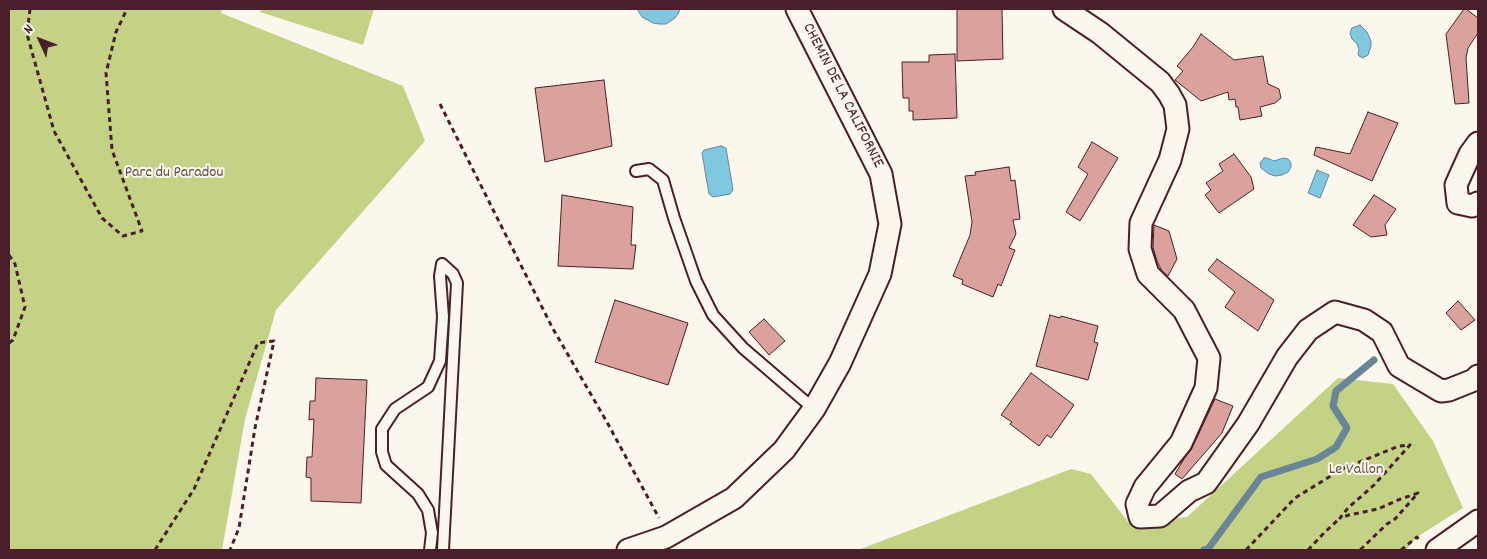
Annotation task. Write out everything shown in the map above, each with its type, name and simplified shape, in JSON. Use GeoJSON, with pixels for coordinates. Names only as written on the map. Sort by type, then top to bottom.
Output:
{"type":"FeatureCollection","features":[{"type":"Feature","properties":{"kind":"street","name":"CHEMIN DE LA CALIFORNIE"},"geometry":{"type":"LineString","coordinates":[[628,550],[666,537],[734,498],[784,450],[814,409],[840,364],[880,274],[890,224],[881,174],[797,9]]}},
{"type":"Feature","properties":{"kind":"street"},"geometry":{"type":"LineString","coordinates":[[1064,9],[1100,33],[1160,82],[1175,104],[1178,129],[1170,160],[1141,223],[1140,248],[1148,274],[1184,310],[1209,358],[1206,388],[1181,443],[1145,487],[1136,504],[1140,517],[1160,516],[1189,491],[1206,483],[1248,424],[1287,356],[1308,330],[1335,312],[1364,320],[1382,332],[1399,366],[1441,391],[1449,390],[1474,380],[1478,376]]}},
{"type":"Feature","properties":{"kind":"street"},"geometry":{"type":"LineString","coordinates":[[1478,143],[1470,154],[1456,185],[1458,203],[1472,206],[1478,203]]}},
{"type":"Feature","properties":{"kind":"street"},"geometry":{"type":"LineString","coordinates":[[1437,550],[1478,521]]}},
{"type":"Feature","properties":{"kind":"lane"},"geometry":{"type":"LineString","coordinates":[[636,171],[649,169],[663,180],[696,282],[713,315],[743,348],[814,409]]}},
{"type":"Feature","properties":{"kind":"lane"},"geometry":{"type":"LineString","coordinates":[[430,550],[432,534],[428,510],[418,494],[386,464],[382,452],[382,429],[395,409],[428,387],[440,361],[443,317],[440,276],[442,264],[453,274],[457,284],[444,550]]}},
{"type":"Feature","properties":{"kind":"path"},"geometry":{"type":"LineString","coordinates":[[30,9],[26,34],[54,131],[102,218],[123,236],[142,231],[112,150],[106,73],[116,32],[127,9]]}},
{"type":"Feature","properties":{"kind":"path"},"geometry":{"type":"LineString","coordinates":[[440,104],[552,327],[657,513],[666,537]]}},
{"type":"Feature","properties":{"kind":"path"},"geometry":{"type":"LineString","coordinates":[[9,255],[15,264],[25,307],[12,340],[9,343]]}},
{"type":"Feature","properties":{"kind":"path"},"geometry":{"type":"LineString","coordinates":[[154,550],[194,489],[258,344],[274,341],[256,428],[239,528],[230,550]]}},
{"type":"Feature","properties":{"kind":"path"},"geometry":{"type":"LineString","coordinates":[[1246,550],[1295,498],[1342,469],[1399,446],[1410,445],[1374,485],[1348,508],[1308,550]]}},
{"type":"Feature","properties":{"kind":"path"},"geometry":{"type":"LineString","coordinates":[[1340,518],[1378,509],[1418,493],[1395,519],[1387,524],[1360,550]]}},
{"type":"Feature","properties":{"kind":"path"},"geometry":{"type":"LineString","coordinates":[[1401,550],[1417,538],[1419,539],[1415,545]]}},
{"type":"Feature","properties":{"kind":"green space","name":"Parc du Paradou"},"geometry":{"type":"Polygon","coordinates":[[[9,9],[222,9],[221,13],[403,86],[425,141],[276,310],[245,419],[222,550],[9,550],[9,9]]]}},
{"type":"Feature","properties":{"kind":"green space"},"geometry":{"type":"Polygon","coordinates":[[[261,9],[374,9],[363,45],[260,12],[261,9]]]}},
{"type":"Feature","properties":{"kind":"green space","name":"Le Vallon"},"geometry":{"type":"Polygon","coordinates":[[[1338,378],[1393,384],[1433,441],[1463,508],[1417,537],[1406,550],[858,550],[1071,469],[1091,474],[1129,523],[1187,517],[1338,378]]]}},
{"type":"Feature","properties":{"kind":"water"},"geometry":{"type":"Polygon","coordinates":[[[637,9],[680,9],[675,18],[666,24],[659,24],[642,17],[637,9]]]}},
{"type":"Feature","properties":{"kind":"water"},"geometry":{"type":"Polygon","coordinates":[[[1360,25],[1367,32],[1371,41],[1368,55],[1363,58],[1359,56],[1359,49],[1350,33],[1352,28],[1360,25]]]}},
{"type":"Feature","properties":{"kind":"water"},"geometry":{"type":"Polygon","coordinates":[[[721,146],[726,148],[733,190],[730,194],[713,197],[709,194],[702,153],[704,150],[721,146]]]}},
{"type":"Feature","properties":{"kind":"water"},"geometry":{"type":"Polygon","coordinates":[[[1264,158],[1274,161],[1283,158],[1288,159],[1291,167],[1288,172],[1282,175],[1275,176],[1269,174],[1261,168],[1260,163],[1264,158]]]}},
{"type":"Feature","properties":{"kind":"water"},"geometry":{"type":"Polygon","coordinates":[[[1317,170],[1329,175],[1320,198],[1308,193],[1317,170]]]}},
{"type":"Feature","properties":{"kind":"building"},"geometry":{"type":"Polygon","coordinates":[[[957,9],[1002,9],[1003,59],[957,61],[957,9]]]}},
{"type":"Feature","properties":{"kind":"building"},"geometry":{"type":"Polygon","coordinates":[[[1464,9],[1478,18],[1478,33],[1468,48],[1466,58],[1469,103],[1455,104],[1446,34],[1464,9]]]}},
{"type":"Feature","properties":{"kind":"building"},"geometry":{"type":"Polygon","coordinates":[[[1201,34],[1234,60],[1263,56],[1268,84],[1279,89],[1281,98],[1275,103],[1260,107],[1262,116],[1240,120],[1235,99],[1229,100],[1228,92],[1201,101],[1175,80],[1183,71],[1177,66],[1201,34]]]}},
{"type":"Feature","properties":{"kind":"building"},"geometry":{"type":"Polygon","coordinates":[[[955,54],[957,118],[913,120],[913,111],[909,111],[909,98],[903,98],[902,62],[929,62],[929,55],[955,54]]]}},
{"type":"Feature","properties":{"kind":"building"},"geometry":{"type":"Polygon","coordinates":[[[604,80],[612,146],[545,162],[535,88],[604,80]]]}},
{"type":"Feature","properties":{"kind":"building"},"geometry":{"type":"Polygon","coordinates":[[[1368,112],[1398,123],[1372,181],[1314,155],[1316,147],[1350,154],[1368,112]]]}},
{"type":"Feature","properties":{"kind":"building"},"geometry":{"type":"Polygon","coordinates":[[[1092,142],[1118,158],[1080,221],[1066,212],[1088,174],[1078,167],[1092,142]]]}},
{"type":"Feature","properties":{"kind":"building"},"geometry":{"type":"Polygon","coordinates":[[[1234,154],[1251,177],[1254,189],[1219,213],[1205,195],[1211,190],[1206,183],[1223,171],[1219,164],[1234,154]]]}},
{"type":"Feature","properties":{"kind":"building"},"geometry":{"type":"Polygon","coordinates":[[[1009,167],[1011,181],[1015,180],[1020,219],[1013,220],[1016,234],[1009,248],[1015,250],[1001,286],[998,284],[993,297],[962,284],[963,280],[953,276],[970,235],[972,222],[965,176],[976,175],[975,172],[1009,167]]]}},
{"type":"Feature","properties":{"kind":"building"},"geometry":{"type":"Polygon","coordinates":[[[562,195],[633,207],[631,245],[636,245],[633,269],[558,266],[562,195]]]}},
{"type":"Feature","properties":{"kind":"building"},"geometry":{"type":"Polygon","coordinates":[[[1374,195],[1396,209],[1385,225],[1387,235],[1371,237],[1353,225],[1374,195]]]}},
{"type":"Feature","properties":{"kind":"building"},"geometry":{"type":"Polygon","coordinates":[[[1154,225],[1169,231],[1177,259],[1168,276],[1162,271],[1153,247],[1154,225]]]}},
{"type":"Feature","properties":{"kind":"building"},"geometry":{"type":"Polygon","coordinates":[[[1217,259],[1274,300],[1258,331],[1225,307],[1235,292],[1208,270],[1217,259]]]}},
{"type":"Feature","properties":{"kind":"building"},"geometry":{"type":"Polygon","coordinates":[[[615,300],[688,323],[668,385],[595,362],[615,300]]]}},
{"type":"Feature","properties":{"kind":"building"},"geometry":{"type":"Polygon","coordinates":[[[1458,301],[1475,320],[1461,330],[1446,313],[1458,301]]]}},
{"type":"Feature","properties":{"kind":"building"},"geometry":{"type":"Polygon","coordinates":[[[1050,315],[1098,326],[1094,342],[1098,343],[1088,380],[1036,366],[1050,315]]]}},
{"type":"Feature","properties":{"kind":"building"},"geometry":{"type":"Polygon","coordinates":[[[764,319],[785,341],[769,355],[749,332],[764,319]]]}},
{"type":"Feature","properties":{"kind":"building"},"geometry":{"type":"Polygon","coordinates":[[[1031,373],[1074,405],[1051,438],[1047,435],[1039,446],[1010,424],[1012,422],[1001,415],[1031,373]]]}},
{"type":"Feature","properties":{"kind":"building"},"geometry":{"type":"Polygon","coordinates":[[[316,378],[367,380],[361,503],[311,501],[311,478],[306,477],[307,457],[312,457],[314,419],[309,420],[310,401],[315,401],[316,378]]]}},
{"type":"Feature","properties":{"kind":"building"},"geometry":{"type":"Polygon","coordinates":[[[1215,399],[1233,406],[1222,433],[1182,479],[1175,474],[1192,448],[1215,399]]]}},
{"type":"Feature","properties":{"kind":"waterway"},"geometry":{"type":"LineString","coordinates":[[1204,550],[1208,549],[1261,477],[1317,459],[1336,447],[1347,428],[1333,406],[1336,391],[1374,360]]}}]}
